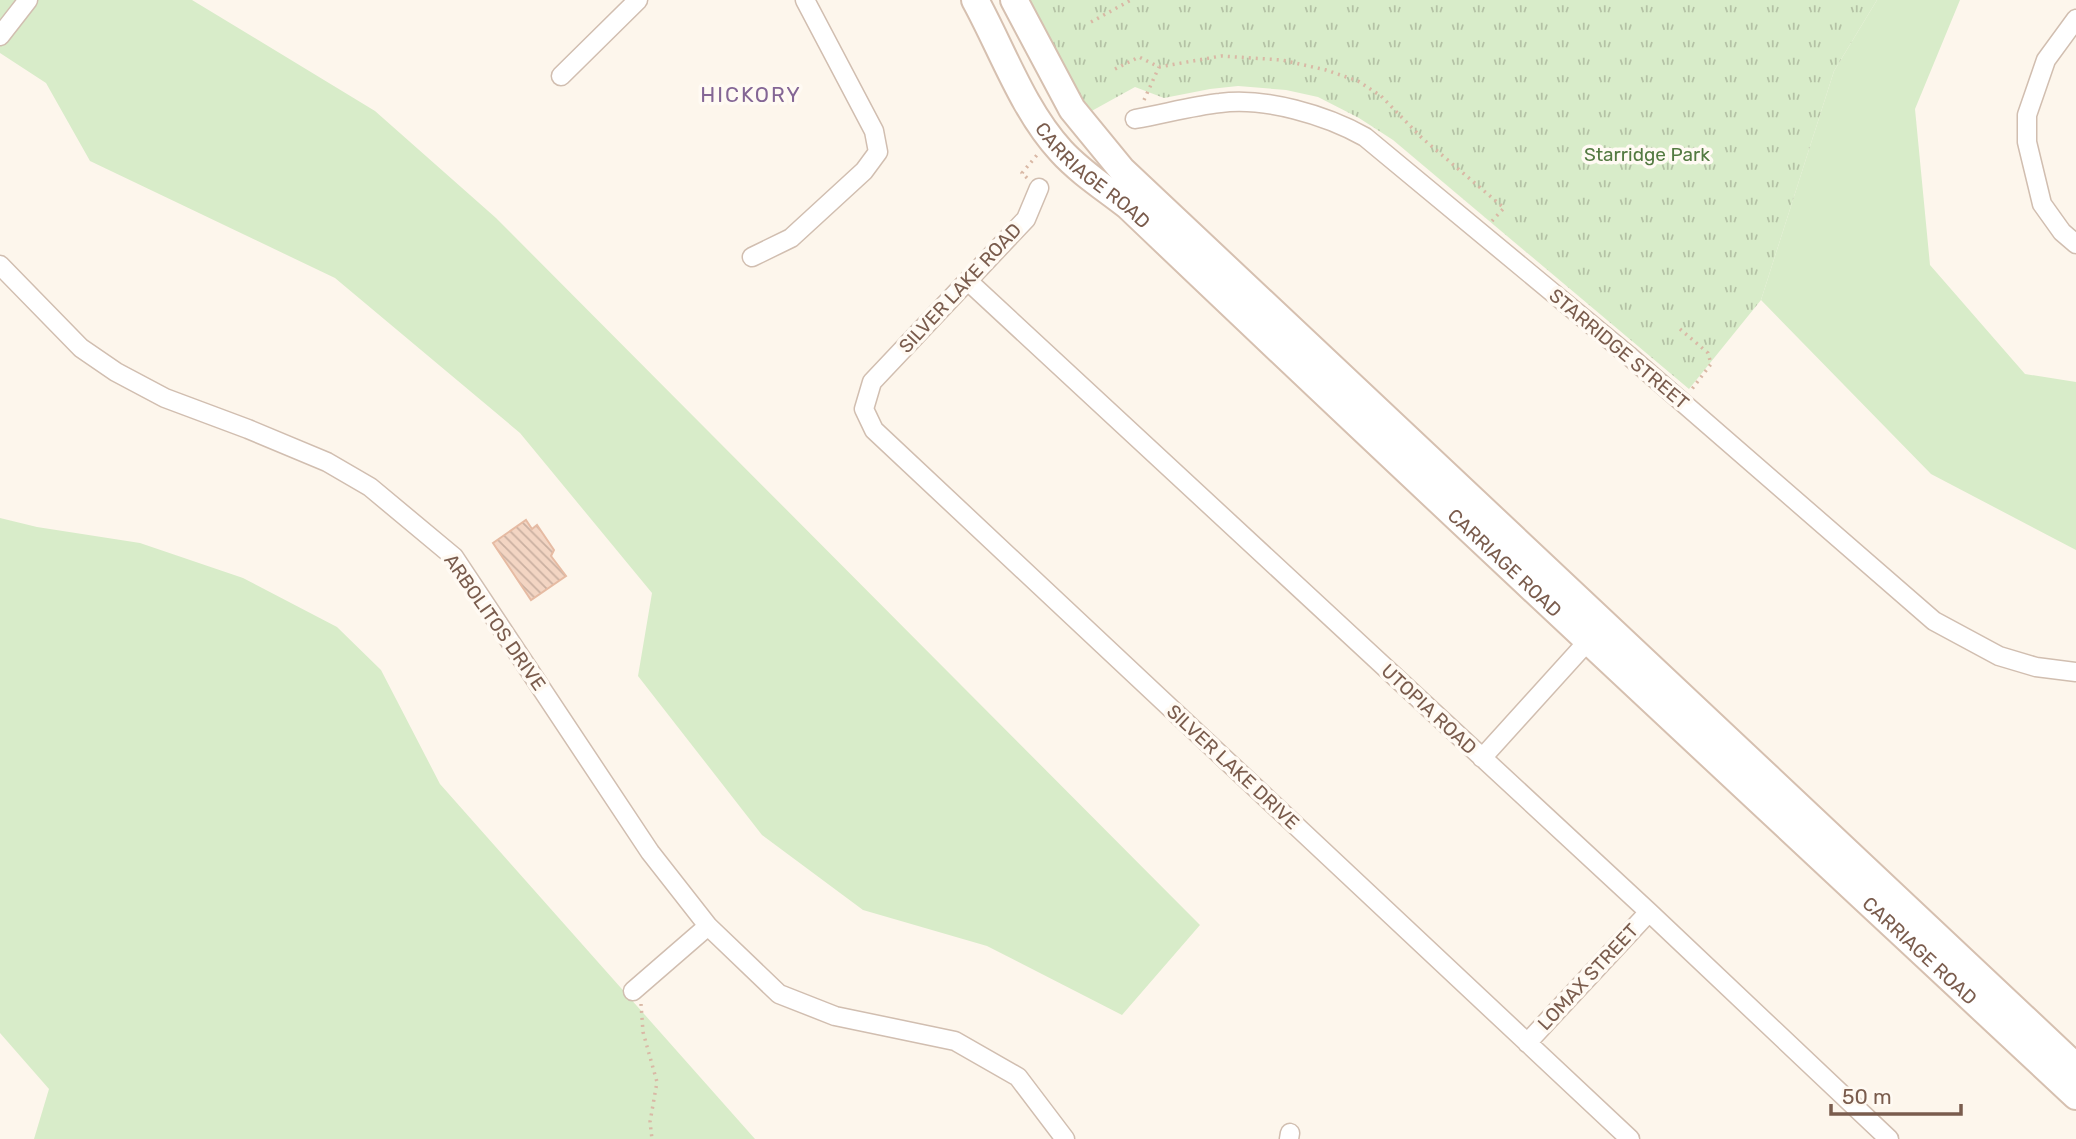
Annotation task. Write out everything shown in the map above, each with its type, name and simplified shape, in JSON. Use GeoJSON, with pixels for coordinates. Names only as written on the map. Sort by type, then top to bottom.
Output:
{"type":"FeatureCollection","features":[{"type":"Feature","properties":{"kind":"street"},"geometry":{"type":"LineString","coordinates":[[0,36],[28,0]]}},
{"type":"Feature","properties":{"kind":"street"},"geometry":{"type":"LineString","coordinates":[[561,76],[638,0]]}},
{"type":"Feature","properties":{"kind":"street"},"geometry":{"type":"LineString","coordinates":[[752,257],[791,238],[864,171],[878,152],[874,131],[805,0]]}},
{"type":"Feature","properties":{"kind":"street"},"geometry":{"type":"LineString","coordinates":[[980,9],[1014,0]]}},
{"type":"Feature","properties":{"kind":"street","name":"CARRIAGE ROAD"},"geometry":{"type":"LineString","coordinates":[[1014,0],[1072,109],[1122,170],[1148,210]]}},
{"type":"Feature","properties":{"kind":"street","name":"CARRIAGE ROAD"},"geometry":{"type":"LineString","coordinates":[[980,9],[1044,129],[1082,172],[1148,210],[1810,832],[2076,1067]]}},
{"type":"Feature","properties":{"kind":"street"},"geometry":{"type":"LineString","coordinates":[[2076,19],[2046,60],[2027,115],[2027,142],[2042,204],[2062,232],[2076,244]]}},
{"type":"Feature","properties":{"kind":"street","name":"STARRIDGE STREET"},"geometry":{"type":"LineString","coordinates":[[1135,119],[1223,102],[1285,106],[1344,125],[1365,137],[1681,401],[1934,621],[1999,656],[2036,667],[2076,671]]}},
{"type":"Feature","properties":{"kind":"street","name":"SILVER LAKE ROAD"},"geometry":{"type":"LineString","coordinates":[[872,382],[1026,219],[1039,188]]}},
{"type":"Feature","properties":{"kind":"street","name":"ARBOLITOS DRIVE"},"geometry":{"type":"LineString","coordinates":[[0,265],[81,348],[116,372],[165,398],[327,462],[370,487],[454,557],[650,852],[708,926],[779,994],[835,1016],[955,1041],[1018,1077],[1065,1139]]}},
{"type":"Feature","properties":{"kind":"street","name":"UTOPIA ROAD"},"geometry":{"type":"LineString","coordinates":[[968,281],[1649,912],[1889,1139]]}},
{"type":"Feature","properties":{"kind":"street","name":"SILVER LAKE DRIVE"},"geometry":{"type":"LineString","coordinates":[[872,382],[864,409],[874,430],[1630,1139]]}},
{"type":"Feature","properties":{"kind":"street"},"geometry":{"type":"LineString","coordinates":[[1482,758],[1596,633]]}},
{"type":"Feature","properties":{"kind":"street","name":"CARRIAGE ROAD"},"geometry":{"type":"LineString","coordinates":[[1810,832],[2076,1096]]}},
{"type":"Feature","properties":{"kind":"street","name":"LOMAX STREET"},"geometry":{"type":"LineString","coordinates":[[1527,1042],[1649,912]]}},
{"type":"Feature","properties":{"kind":"street"},"geometry":{"type":"LineString","coordinates":[[637,988],[708,926]]}},
{"type":"Feature","properties":{"kind":"path"},"geometry":{"type":"LineString","coordinates":[[1091,22],[1130,0]]}},
{"type":"Feature","properties":{"kind":"path"},"geometry":{"type":"LineString","coordinates":[[1147,94],[1159,66]]}},
{"type":"Feature","properties":{"kind":"path"},"geometry":{"type":"LineString","coordinates":[[1039,188],[1022,173],[1043,148]]}},
{"type":"Feature","properties":{"kind":"path"},"geometry":{"type":"LineString","coordinates":[[1680,329],[1708,353],[1711,364],[1681,401]]}},
{"type":"Feature","properties":{"kind":"path"},"geometry":{"type":"LineString","coordinates":[[637,988],[650,996],[640,1005],[643,1032],[657,1082],[650,1122],[652,1139]]}},
{"type":"Feature","properties":{"kind":"green space"},"geometry":{"type":"Polygon","coordinates":[[[0,0],[192,0],[375,111],[496,218],[1200,925],[1122,1015],[987,946],[863,910],[762,835],[638,676],[652,593],[520,433],[335,278],[90,161],[46,83],[0,53],[0,0]]]}},
{"type":"Feature","properties":{"kind":"green space","name":"Starridge Park"},"geometry":{"type":"Polygon","coordinates":[[[1026,0],[1877,0],[1834,71],[1761,300],[1689,389],[1393,140],[1359,118],[1318,97],[1286,90],[1238,86],[1164,98],[1135,87],[1088,113],[1026,0]]]}},
{"type":"Feature","properties":{"kind":"green space"},"geometry":{"type":"Polygon","coordinates":[[[1877,0],[1960,0],[1915,109],[1930,265],[2025,374],[2076,382],[2076,550],[1931,474],[1761,300],[1834,71],[1877,0]]]}},
{"type":"Feature","properties":{"kind":"green space"},"geometry":{"type":"Polygon","coordinates":[[[0,518],[37,527],[140,543],[243,578],[337,627],[381,670],[440,784],[755,1139],[34,1139],[49,1089],[0,1033],[0,518]]]}},
{"type":"Feature","properties":{"kind":"building"},"geometry":{"type":"Polygon","coordinates":[[[526,520],[532,529],[537,525],[554,550],[551,556],[566,576],[531,600],[493,543],[526,520]]]}},
{"type":"Feature","properties":{"kind":"district","name":"HICKORY"},"geometry":{"type":"Point","coordinates":[751,94]}}]}
